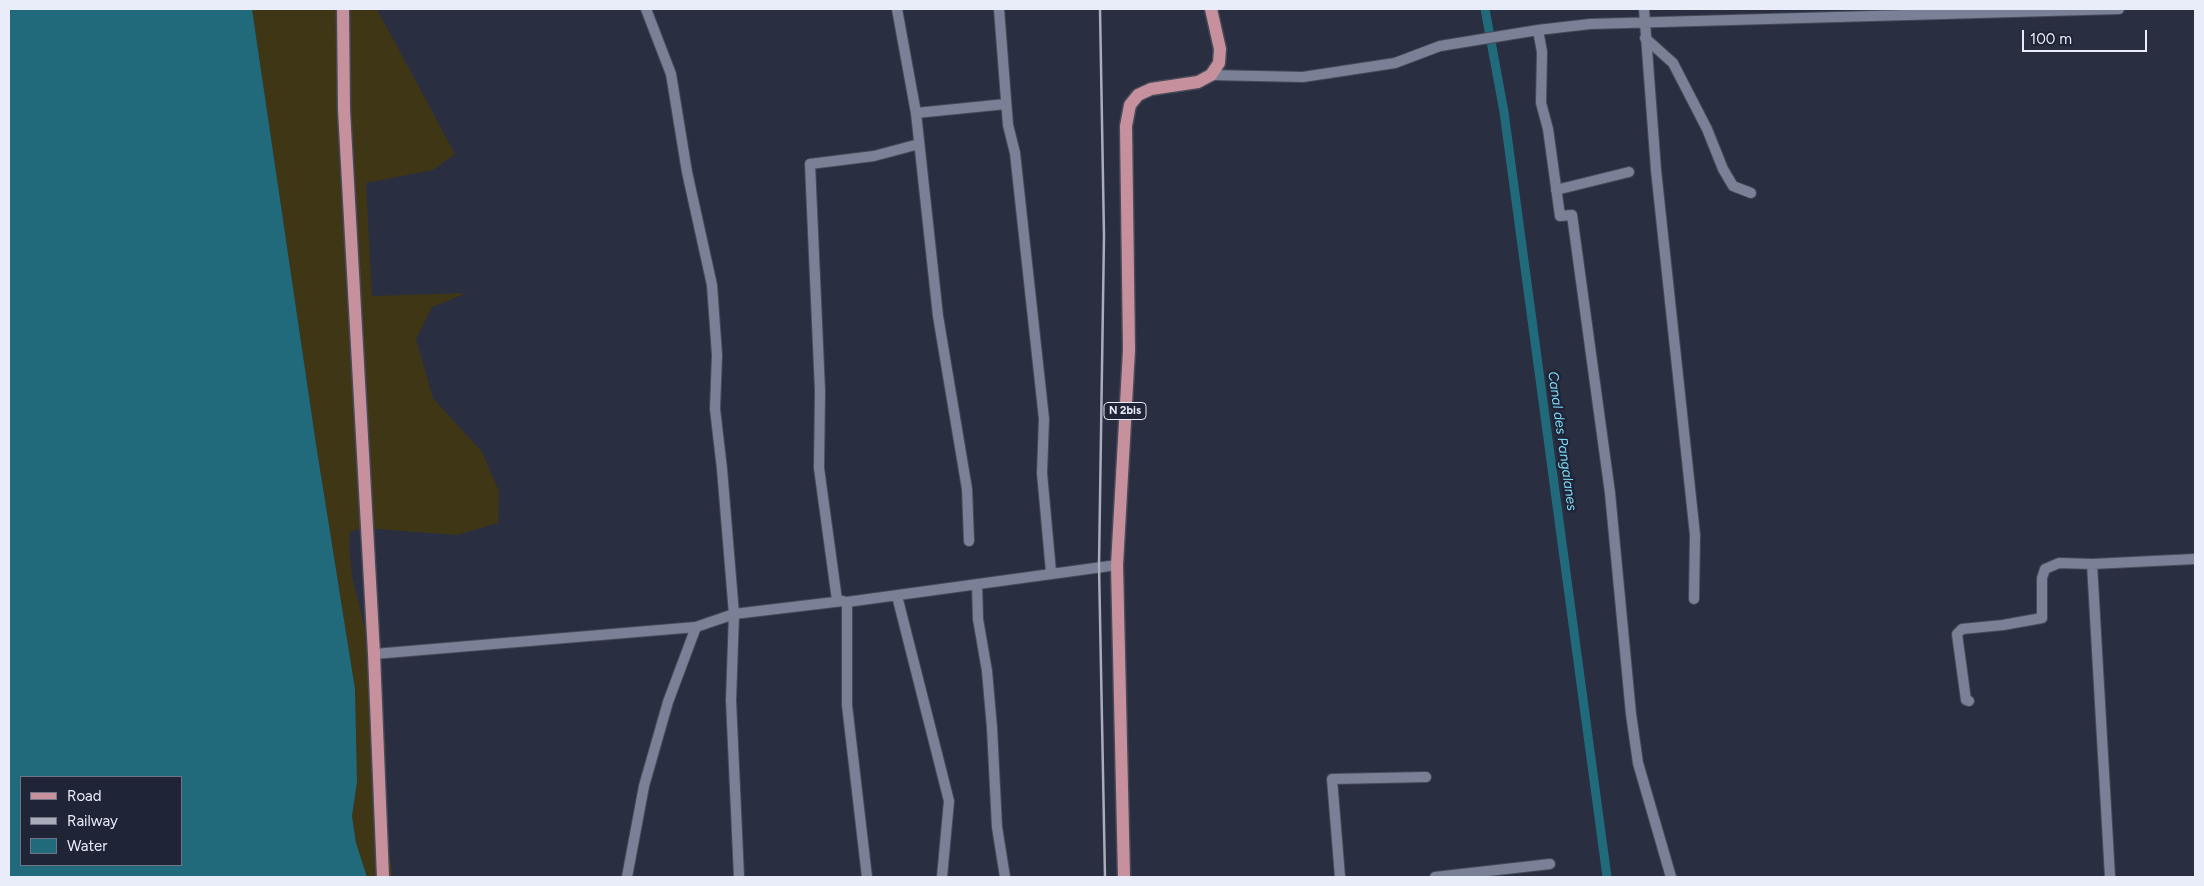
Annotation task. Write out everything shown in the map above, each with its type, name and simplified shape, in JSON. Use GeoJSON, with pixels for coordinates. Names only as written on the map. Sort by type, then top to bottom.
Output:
{"type":"FeatureCollection","features":[{"type":"Feature","properties":{"kind":"main road"},"geometry":{"type":"LineString","coordinates":[[343,9],[344,110],[374,654],[383,877]]}},
{"type":"Feature","properties":{"kind":"main road"},"geometry":{"type":"LineString","coordinates":[[1211,75],[1219,63],[1220,49],[1212,9]]}},
{"type":"Feature","properties":{"kind":"main road","name":"N 2bis"},"geometry":{"type":"LineString","coordinates":[[1124,877],[1117,564],[1129,350],[1127,119],[1130,105],[1138,95],[1150,88],[1198,82],[1211,75]]}},
{"type":"Feature","properties":{"kind":"street"},"geometry":{"type":"LineString","coordinates":[[646,9],[671,74],[687,172],[712,285],[717,355],[715,410],[734,614],[731,700],[739,877]]}},
{"type":"Feature","properties":{"kind":"street"},"geometry":{"type":"LineString","coordinates":[[897,9],[916,113],[938,316],[968,489],[969,542]]}},
{"type":"Feature","properties":{"kind":"street"},"geometry":{"type":"LineString","coordinates":[[999,9],[1009,132],[1015,153],[1044,419],[1042,473],[1051,572]]}},
{"type":"Feature","properties":{"kind":"street"},"geometry":{"type":"LineString","coordinates":[[1644,9],[1656,170],[1695,535],[1694,599]]}},
{"type":"Feature","properties":{"kind":"street"},"geometry":{"type":"LineString","coordinates":[[1211,75],[1303,78],[1395,63],[1440,46],[1474,42],[1538,30],[1590,24],[1645,24],[1834,14],[2119,9]]}},
{"type":"Feature","properties":{"kind":"street"},"geometry":{"type":"LineString","coordinates":[[1538,30],[1542,52],[1541,103],[1548,129],[1560,216],[1572,215],[1574,225],[1610,493],[1638,763],[1671,877]]}},
{"type":"Feature","properties":{"kind":"street"},"geometry":{"type":"LineString","coordinates":[[1646,38],[1673,63],[1708,129],[1722,169],[1733,186],[1751,193]]}},
{"type":"Feature","properties":{"kind":"street"},"geometry":{"type":"LineString","coordinates":[[916,113],[1006,104]]}},
{"type":"Feature","properties":{"kind":"street"},"geometry":{"type":"LineString","coordinates":[[868,877],[846,705],[842,601],[819,468],[820,391],[810,164],[874,156],[919,144]]}},
{"type":"Feature","properties":{"kind":"street"},"geometry":{"type":"LineString","coordinates":[[1556,190],[1628,172]]}},
{"type":"Feature","properties":{"kind":"street"},"geometry":{"type":"LineString","coordinates":[[1969,701],[1966,700],[1957,634],[1962,629],[2003,625],[2042,618],[2042,578],[2045,569],[2060,562],[2092,564],[2195,558]]}},
{"type":"Feature","properties":{"kind":"street"},"geometry":{"type":"LineString","coordinates":[[374,654],[696,627],[734,614],[897,596],[1051,572],[1117,564]]}},
{"type":"Feature","properties":{"kind":"street"},"geometry":{"type":"LineString","coordinates":[[2092,564],[2110,877]]}},
{"type":"Feature","properties":{"kind":"street"},"geometry":{"type":"LineString","coordinates":[[977,584],[978,619],[991,719],[997,827],[1004,877]]}},
{"type":"Feature","properties":{"kind":"street"},"geometry":{"type":"LineString","coordinates":[[897,596],[949,802],[942,877]]}},
{"type":"Feature","properties":{"kind":"street"},"geometry":{"type":"LineString","coordinates":[[627,877],[644,786],[668,702],[696,627]]}},
{"type":"Feature","properties":{"kind":"street"},"geometry":{"type":"LineString","coordinates":[[1340,877],[1332,779],[1426,777]]}},
{"type":"Feature","properties":{"kind":"street"},"geometry":{"type":"LineString","coordinates":[[1435,877],[1550,864]]}},
{"type":"Feature","properties":{"kind":"sand"},"geometry":{"type":"Polygon","coordinates":[[[252,9],[377,9],[455,154],[433,170],[366,183],[372,296],[467,293],[432,307],[416,339],[433,398],[482,452],[499,491],[498,523],[457,535],[362,528],[350,532],[349,546],[352,576],[380,690],[386,747],[384,810],[393,877],[367,877],[356,843],[352,816],[357,782],[355,689],[316,444],[252,9]]]}},
{"type":"Feature","properties":{"kind":"water"},"geometry":{"type":"Polygon","coordinates":[[[9,9],[252,9],[316,444],[355,689],[357,782],[352,816],[356,843],[367,877],[9,877],[9,9]]]}},
{"type":"Feature","properties":{"kind":"waterway","name":"Canal des Pangalanes"},"geometry":{"type":"LineString","coordinates":[[1485,9],[1504,112],[1607,877]]}},
{"type":"Feature","properties":{"kind":"railway"},"geometry":{"type":"LineString","coordinates":[[1100,9],[1104,236],[1099,565],[1105,877]]}}]}
